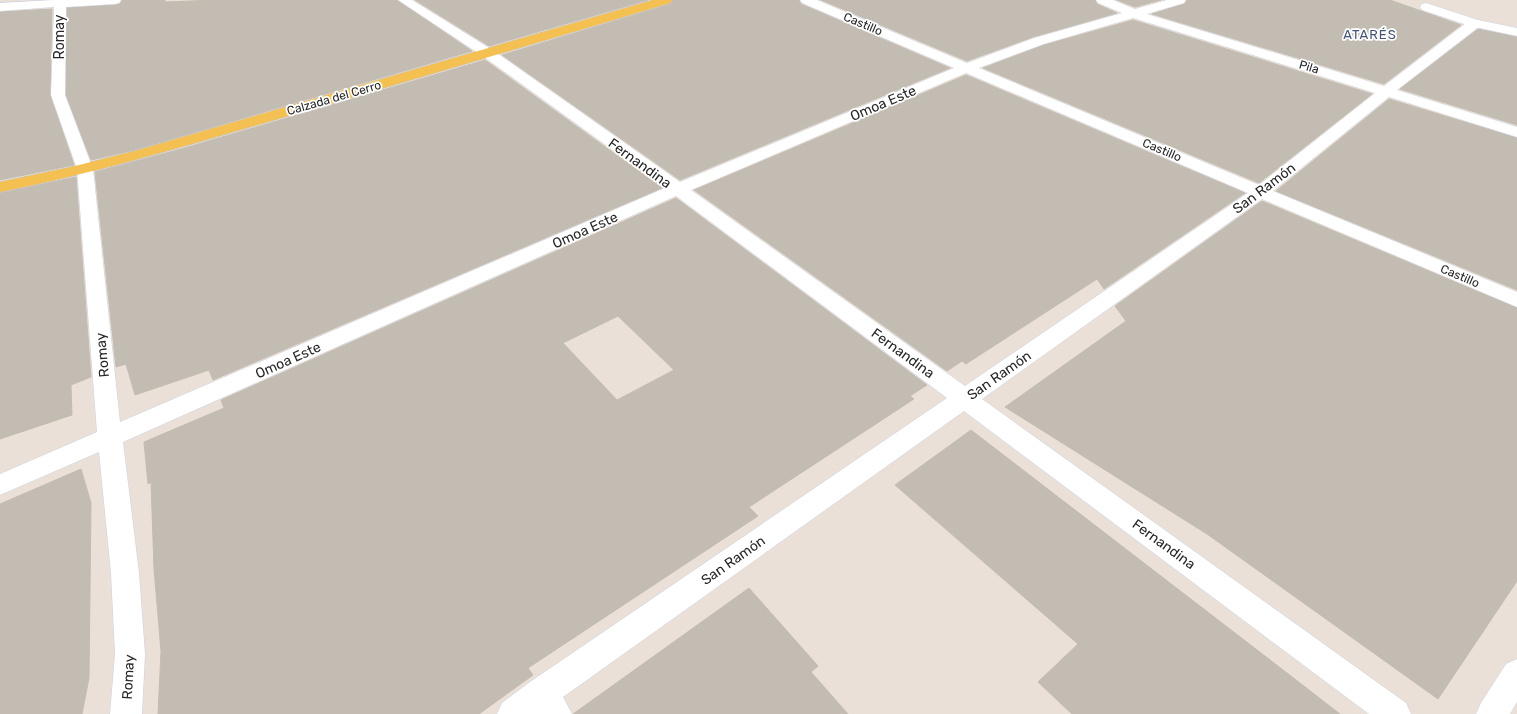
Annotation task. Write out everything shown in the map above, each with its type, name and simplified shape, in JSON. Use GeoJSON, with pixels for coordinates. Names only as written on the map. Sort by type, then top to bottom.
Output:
{"type":"FeatureCollection","features":[{"type":"Feature","properties":{"kind":"main road","name":"Calzada del Cerro"},"geometry":{"type":"LineString","coordinates":[[0,187],[85,169],[145,153],[489,54],[666,0]]}},
{"type":"Feature","properties":{"kind":"street"},"geometry":{"type":"LineString","coordinates":[[0,7],[59,2],[115,0]]}},
{"type":"Feature","properties":{"kind":"street","name":"Fernandina"},"geometry":{"type":"LineString","coordinates":[[404,0],[489,54],[678,189],[1395,714]]}},
{"type":"Feature","properties":{"kind":"street","name":"Castillo"},"geometry":{"type":"LineString","coordinates":[[806,0],[965,68],[1262,191],[1517,300]]}},
{"type":"Feature","properties":{"kind":"street","name":"Pila"},"geometry":{"type":"LineString","coordinates":[[1102,0],[1135,14],[1517,132]]}},
{"type":"Feature","properties":{"kind":"street","name":"Omoa Este"},"geometry":{"type":"LineString","coordinates":[[0,485],[678,189],[965,68],[1039,41],[1180,0]]}},
{"type":"Feature","properties":{"kind":"street","name":"Romay"},"geometry":{"type":"LineString","coordinates":[[59,2],[58,95],[85,169],[110,438],[125,573],[130,654],[126,714]]}},
{"type":"Feature","properties":{"kind":"street"},"geometry":{"type":"LineString","coordinates":[[1426,8],[1476,23],[1517,32]]}},
{"type":"Feature","properties":{"kind":"street","name":"San Ramón"},"geometry":{"type":"LineString","coordinates":[[512,714],[548,704],[966,399],[1262,191],[1387,91],[1476,23]]}},
{"type":"Feature","properties":{"kind":"street"},"geometry":{"type":"LineString","coordinates":[[1492,714],[1517,674]]}},
{"type":"Feature","properties":{"kind":"building"},"geometry":{"type":"Polygon","coordinates":[[[122,0],[165,0],[165,2],[215,0],[397,0],[472,51],[135,150],[91,160],[66,95],[67,8],[115,5],[120,4],[122,0]]]}},
{"type":"Feature","properties":{"kind":"building"},"geometry":{"type":"Polygon","coordinates":[[[415,0],[648,0],[489,46],[415,0]]]}},
{"type":"Feature","properties":{"kind":"building"},"geometry":{"type":"Polygon","coordinates":[[[673,0],[799,0],[801,4],[950,68],[680,180],[502,55],[670,4],[673,0]]]}},
{"type":"Feature","properties":{"kind":"building"},"geometry":{"type":"Polygon","coordinates":[[[821,0],[1095,0],[1097,4],[1117,13],[1033,37],[967,61],[821,0]]]}},
{"type":"Feature","properties":{"kind":"building"},"geometry":{"type":"Polygon","coordinates":[[[1117,0],[1161,0],[1135,7],[1117,0]]]}},
{"type":"Feature","properties":{"kind":"building"},"geometry":{"type":"Polygon","coordinates":[[[1187,0],[1390,0],[1461,25],[1384,84],[1152,14],[1184,4],[1187,0]]]}},
{"type":"Feature","properties":{"kind":"building"},"geometry":{"type":"Polygon","coordinates":[[[52,9],[50,95],[74,165],[0,180],[0,12],[52,9]]]}},
{"type":"Feature","properties":{"kind":"building"},"geometry":{"type":"Polygon","coordinates":[[[1133,20],[1372,94],[1259,183],[983,68],[1044,45],[1133,20]]]}},
{"type":"Feature","properties":{"kind":"building"},"geometry":{"type":"Polygon","coordinates":[[[1478,29],[1517,37],[1517,125],[1400,89],[1478,29]]]}},
{"type":"Feature","properties":{"kind":"building"},"geometry":{"type":"Polygon","coordinates":[[[485,60],[662,188],[213,380],[209,370],[135,395],[126,364],[116,367],[95,172],[181,149],[485,60]]]}},
{"type":"Feature","properties":{"kind":"building"},"geometry":{"type":"Polygon","coordinates":[[[966,75],[1245,193],[1104,289],[1097,279],[966,364],[962,361],[947,371],[694,190],[966,75]]]}},
{"type":"Feature","properties":{"kind":"building"},"geometry":{"type":"Polygon","coordinates":[[[1389,99],[1517,138],[1517,290],[1276,191],[1389,99]]]}},
{"type":"Feature","properties":{"kind":"building"},"geometry":{"type":"Polygon","coordinates":[[[76,177],[91,377],[71,385],[72,415],[0,439],[0,193],[76,177]]]}},
{"type":"Feature","properties":{"kind":"building"},"geometry":{"type":"Polygon","coordinates":[[[676,198],[927,385],[910,396],[914,399],[749,507],[758,516],[528,668],[533,675],[479,714],[158,714],[161,651],[154,569],[151,482],[148,484],[144,442],[224,408],[221,400],[676,198]],[[618,316],[563,343],[617,400],[674,370],[618,316]]]}},
{"type":"Feature","properties":{"kind":"building"},"geometry":{"type":"Polygon","coordinates":[[[1262,201],[1517,308],[1517,581],[1438,699],[1207,534],[1005,407],[1126,321],[1115,306],[1262,201]]]}},
{"type":"Feature","properties":{"kind":"building"},"geometry":{"type":"Polygon","coordinates":[[[971,430],[1340,714],[1072,714],[1038,682],[1078,644],[895,485],[971,430]]]}},
{"type":"Feature","properties":{"kind":"building"},"geometry":{"type":"Polygon","coordinates":[[[81,469],[91,503],[89,678],[82,714],[0,714],[0,504],[81,469]]]}},
{"type":"Feature","properties":{"kind":"building"},"geometry":{"type":"Polygon","coordinates":[[[749,588],[818,666],[811,672],[848,714],[573,714],[749,588]]]}},
{"type":"Feature","properties":{"kind":"district","name":"ATARÉS"},"geometry":{"type":"Point","coordinates":[1370,34]}}]}
